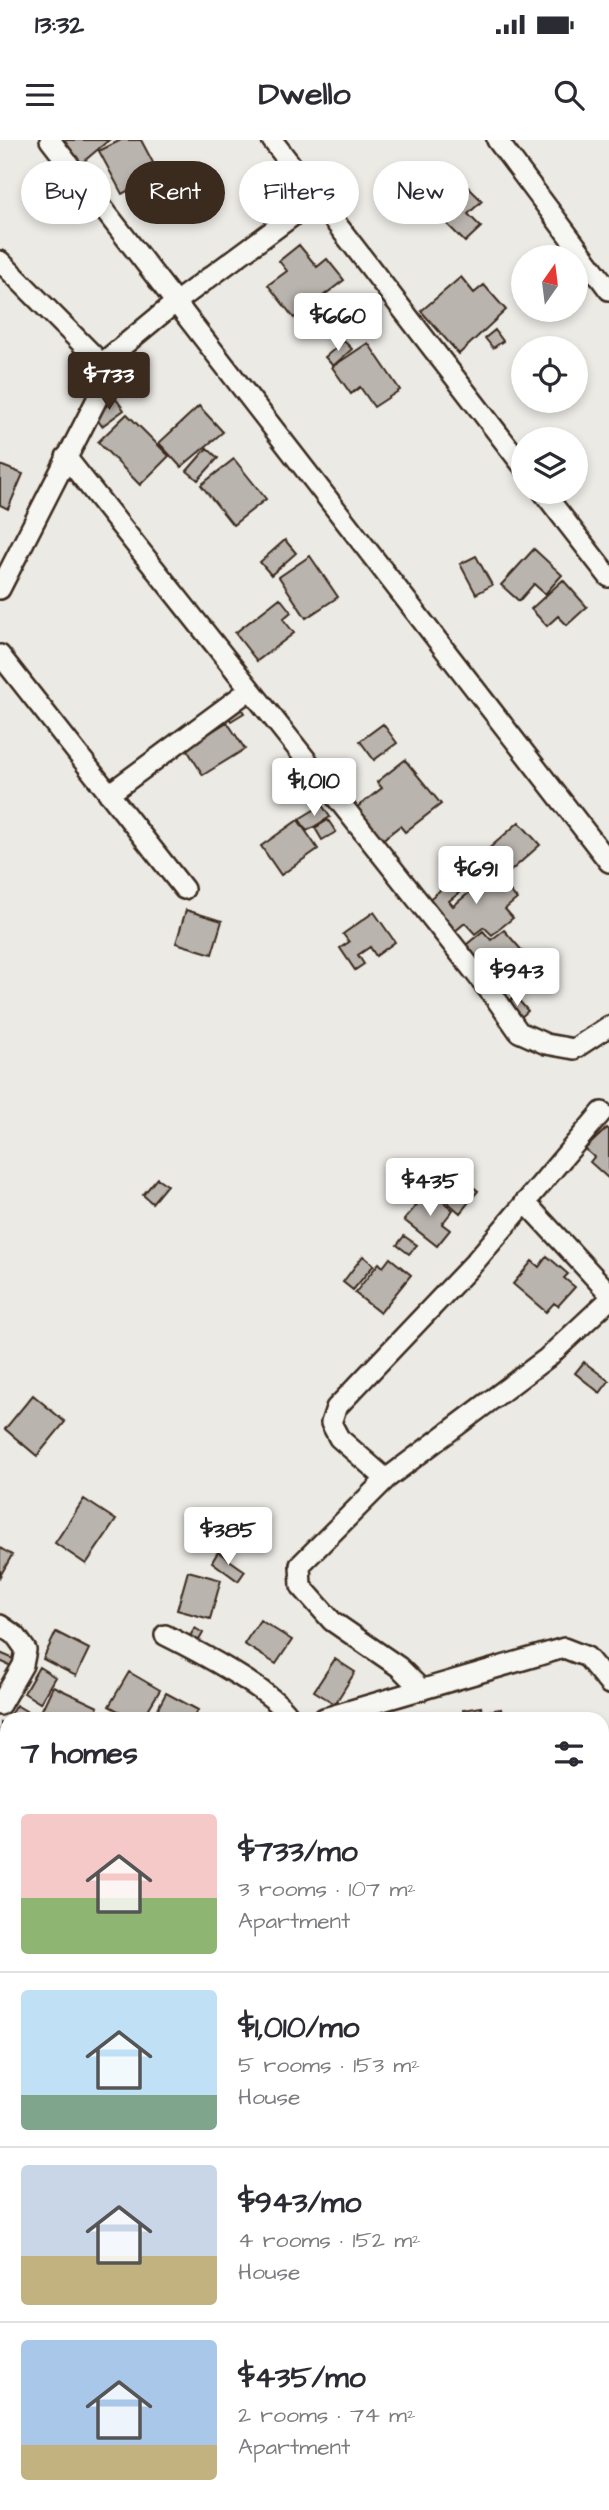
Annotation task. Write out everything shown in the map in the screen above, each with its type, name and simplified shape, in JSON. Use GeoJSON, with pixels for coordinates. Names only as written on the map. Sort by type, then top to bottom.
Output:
{"type":"FeatureCollection","features":[{"type":"Feature","properties":{"kind":"street"},"geometry":{"type":"LineString","coordinates":[[50,140],[609,862]]}},
{"type":"Feature","properties":{"kind":"street"},"geometry":{"type":"LineString","coordinates":[[272,140],[288,161]]}},
{"type":"Feature","properties":{"kind":"street"},"geometry":{"type":"LineString","coordinates":[[497,140],[609,290]]}},
{"type":"Feature","properties":{"kind":"street"},"geometry":{"type":"LineString","coordinates":[[101,364],[176,302],[282,224]]}},
{"type":"Feature","properties":{"kind":"street"},"geometry":{"type":"LineString","coordinates":[[337,224],[511,450]]}},
{"type":"Feature","properties":{"kind":"street"},"geometry":{"type":"LineString","coordinates":[[0,261],[101,364],[104,376],[102,388],[0,589]]}},
{"type":"Feature","properties":{"kind":"street"},"geometry":{"type":"LineString","coordinates":[[66,457],[248,691],[488,988],[519,1032],[546,1044],[574,1049],[609,1026]]}},
{"type":"Feature","properties":{"kind":"street"},"geometry":{"type":"LineString","coordinates":[[552,504],[609,577]]}},
{"type":"Feature","properties":{"kind":"street"},"geometry":{"type":"LineString","coordinates":[[0,655],[184,889]]}},
{"type":"Feature","properties":{"kind":"street"},"geometry":{"type":"LineString","coordinates":[[109,794],[248,691]]}},
{"type":"Feature","properties":{"kind":"street"},"geometry":{"type":"LineString","coordinates":[[386,1479],[339,1438],[331,1423],[336,1408],[474,1263],[602,1112]]}},
{"type":"Feature","properties":{"kind":"street"},"geometry":{"type":"LineString","coordinates":[[525,1202],[609,1293]]}},
{"type":"Feature","properties":{"kind":"street"},"geometry":{"type":"LineString","coordinates":[[422,1690],[400,1667],[332,1621],[301,1586],[300,1565],[386,1479],[547,1357],[609,1300]]}},
{"type":"Feature","properties":{"kind":"street"},"geometry":{"type":"LineString","coordinates":[[0,1625],[16,1636],[26,1650],[23,1665],[0,1705]]}},
{"type":"Feature","properties":{"kind":"street"},"geometry":{"type":"LineString","coordinates":[[165,1635],[194,1649],[280,1704],[286,1712]]}},
{"type":"Feature","properties":{"kind":"street"},"geometry":{"type":"LineString","coordinates":[[345,1712],[564,1648],[587,1657],[609,1684]]}},
{"type":"Feature","properties":{"kind":"building"},"geometry":{"type":"Polygon","coordinates":[[[56,140],[109,140],[84,161],[72,161],[56,140]]]}},
{"type":"Feature","properties":{"kind":"building"},"geometry":{"type":"Polygon","coordinates":[[[121,140],[141,140],[152,161],[125,161],[125,192],[122,194],[111,173],[111,161],[104,161],[99,151],[121,140]]]}},
{"type":"Feature","properties":{"kind":"building"},"geometry":{"type":"Polygon","coordinates":[[[469,188],[482,201],[469,213],[469,188]]]}},
{"type":"Feature","properties":{"kind":"building"},"geometry":{"type":"Polygon","coordinates":[[[469,215],[481,227],[465,242],[447,224],[469,224],[469,215]]]}},
{"type":"Feature","properties":{"kind":"building"},"geometry":{"type":"Polygon","coordinates":[[[299,245],[317,267],[327,259],[344,280],[294,318],[268,285],[287,271],[279,261],[299,245]]]}},
{"type":"Feature","properties":{"kind":"building"},"geometry":{"type":"Polygon","coordinates":[[[461,277],[474,293],[484,285],[506,310],[459,354],[421,311],[461,277]]]}},
{"type":"Feature","properties":{"kind":"building"},"geometry":{"type":"Polygon","coordinates":[[[495,330],[503,341],[493,348],[485,338],[495,330]]]}},
{"type":"Feature","properties":{"kind":"building"},"geometry":{"type":"Polygon","coordinates":[[[344,341],[352,349],[333,366],[325,357],[344,341]]]}},
{"type":"Feature","properties":{"kind":"building"},"geometry":{"type":"Polygon","coordinates":[[[368,343],[400,390],[374,407],[360,387],[351,394],[332,367],[368,343]]]}},
{"type":"Feature","properties":{"kind":"building"},"geometry":{"type":"Polygon","coordinates":[[[116,399],[124,410],[102,426],[94,415],[116,399]]]}},
{"type":"Feature","properties":{"kind":"building"},"geometry":{"type":"Polygon","coordinates":[[[199,406],[223,432],[181,467],[159,443],[199,406]]]}},
{"type":"Feature","properties":{"kind":"building"},"geometry":{"type":"Polygon","coordinates":[[[127,414],[169,456],[140,485],[98,442],[127,414]]]}},
{"type":"Feature","properties":{"kind":"building"},"geometry":{"type":"Polygon","coordinates":[[[207,448],[218,458],[198,480],[187,471],[207,448]]]}},
{"type":"Feature","properties":{"kind":"building"},"geometry":{"type":"Polygon","coordinates":[[[234,459],[266,499],[233,525],[201,485],[234,459]]]}},
{"type":"Feature","properties":{"kind":"building"},"geometry":{"type":"Polygon","coordinates":[[[0,465],[23,474],[8,509],[0,505],[0,465]]]}},
{"type":"Feature","properties":{"kind":"building"},"geometry":{"type":"Polygon","coordinates":[[[285,540],[296,553],[271,575],[260,562],[285,540]]]}},
{"type":"Feature","properties":{"kind":"building"},"geometry":{"type":"Polygon","coordinates":[[[534,549],[562,575],[545,594],[534,584],[519,601],[501,585],[534,549]]]}},
{"type":"Feature","properties":{"kind":"building"},"geometry":{"type":"Polygon","coordinates":[[[310,556],[338,597],[306,618],[279,577],[310,556]]]}},
{"type":"Feature","properties":{"kind":"building"},"geometry":{"type":"Polygon","coordinates":[[[476,556],[492,585],[476,594],[460,564],[476,556]]]}},
{"type":"Feature","properties":{"kind":"building"},"geometry":{"type":"Polygon","coordinates":[[[563,580],[587,607],[567,625],[558,616],[547,626],[531,609],[563,580]]]}},
{"type":"Feature","properties":{"kind":"building"},"geometry":{"type":"Polygon","coordinates":[[[280,598],[291,612],[283,619],[294,633],[257,661],[235,633],[280,598]]]}},
{"type":"Feature","properties":{"kind":"building"},"geometry":{"type":"Polygon","coordinates":[[[239,705],[244,713],[231,721],[226,713],[239,705]]]}},
{"type":"Feature","properties":{"kind":"building"},"geometry":{"type":"Polygon","coordinates":[[[227,722],[245,749],[203,775],[186,748],[227,722]]]}},
{"type":"Feature","properties":{"kind":"building"},"geometry":{"type":"Polygon","coordinates":[[[383,724],[397,743],[374,760],[360,741],[383,724]]]}},
{"type":"Feature","properties":{"kind":"building"},"geometry":{"type":"Polygon","coordinates":[[[405,760],[441,804],[405,832],[400,826],[382,840],[356,808],[382,788],[377,782],[405,760]]]}},
{"type":"Feature","properties":{"kind":"building"},"geometry":{"type":"Polygon","coordinates":[[[322,805],[330,817],[307,831],[299,819],[322,805]]]}},
{"type":"Feature","properties":{"kind":"building"},"geometry":{"type":"Polygon","coordinates":[[[298,820],[318,849],[281,875],[261,846],[298,820]]]}},
{"type":"Feature","properties":{"kind":"building"},"geometry":{"type":"Polygon","coordinates":[[[328,820],[336,832],[322,840],[315,828],[328,820]]]}},
{"type":"Feature","properties":{"kind":"building"},"geometry":{"type":"Polygon","coordinates":[[[519,822],[540,845],[506,875],[485,852],[519,822]]]}},
{"type":"Feature","properties":{"kind":"building"},"geometry":{"type":"Polygon","coordinates":[[[494,872],[517,899],[505,909],[513,918],[492,935],[484,927],[475,934],[465,923],[454,932],[427,901],[450,882],[459,893],[449,901],[453,906],[494,872]]]}},
{"type":"Feature","properties":{"kind":"building"},"geometry":{"type":"Polygon","coordinates":[[[186,910],[222,921],[212,954],[176,943],[186,910]]]}},
{"type":"Feature","properties":{"kind":"building"},"geometry":{"type":"Polygon","coordinates":[[[374,912],[395,942],[376,956],[370,947],[358,955],[364,964],[355,970],[340,948],[349,942],[343,934],[374,912]]]}},
{"type":"Feature","properties":{"kind":"building"},"geometry":{"type":"Polygon","coordinates":[[[504,930],[524,953],[494,978],[466,945],[483,931],[491,940],[504,930]]]}},
{"type":"Feature","properties":{"kind":"building"},"geometry":{"type":"Polygon","coordinates":[[[515,996],[528,1011],[519,1019],[506,1004],[515,996]]]}},
{"type":"Feature","properties":{"kind":"building"},"geometry":{"type":"Polygon","coordinates":[[[607,1128],[609,1179],[590,1162],[594,1157],[585,1149],[607,1128]]]}},
{"type":"Feature","properties":{"kind":"building"},"geometry":{"type":"Polygon","coordinates":[[[449,1167],[478,1191],[460,1213],[431,1188],[449,1167]]]}},
{"type":"Feature","properties":{"kind":"building"},"geometry":{"type":"Polygon","coordinates":[[[157,1178],[167,1185],[152,1203],[143,1195],[157,1178]]]}},
{"type":"Feature","properties":{"kind":"building"},"geometry":{"type":"Polygon","coordinates":[[[429,1190],[453,1210],[442,1224],[450,1230],[437,1246],[404,1220],[429,1190]]]}},
{"type":"Feature","properties":{"kind":"building"},"geometry":{"type":"Polygon","coordinates":[[[404,1236],[417,1245],[409,1254],[397,1245],[404,1236]]]}},
{"type":"Feature","properties":{"kind":"building"},"geometry":{"type":"Polygon","coordinates":[[[363,1256],[374,1265],[353,1290],[343,1282],[363,1256]]]}},
{"type":"Feature","properties":{"kind":"building"},"geometry":{"type":"Polygon","coordinates":[[[547,1256],[568,1274],[564,1278],[575,1287],[558,1306],[554,1303],[546,1312],[513,1284],[532,1261],[539,1267],[547,1256]]]}},
{"type":"Feature","properties":{"kind":"building"},"geometry":{"type":"Polygon","coordinates":[[[390,1258],[411,1275],[380,1313],[355,1293],[379,1263],[383,1267],[390,1258]]]}},
{"type":"Feature","properties":{"kind":"building"},"geometry":{"type":"Polygon","coordinates":[[[584,1362],[609,1381],[600,1393],[575,1373],[584,1362]]]}},
{"type":"Feature","properties":{"kind":"building"},"geometry":{"type":"Polygon","coordinates":[[[33,1395],[65,1422],[37,1456],[5,1429],[33,1395]]]}},
{"type":"Feature","properties":{"kind":"building"},"geometry":{"type":"Polygon","coordinates":[[[84,1499],[116,1520],[86,1564],[55,1543],[84,1499]]]}},
{"type":"Feature","properties":{"kind":"building"},"geometry":{"type":"Polygon","coordinates":[[[0,1548],[12,1555],[0,1576],[0,1548]]]}},
{"type":"Feature","properties":{"kind":"building"},"geometry":{"type":"Polygon","coordinates":[[[218,1552],[245,1571],[238,1581],[212,1562],[218,1552]]]}},
{"type":"Feature","properties":{"kind":"building"},"geometry":{"type":"Polygon","coordinates":[[[188,1571],[221,1580],[210,1619],[177,1610],[188,1571]]]}},
{"type":"Feature","properties":{"kind":"building"},"geometry":{"type":"Polygon","coordinates":[[[260,1620],[292,1640],[276,1664],[244,1644],[260,1620]]]}},
{"type":"Feature","properties":{"kind":"building"},"geometry":{"type":"Polygon","coordinates":[[[195,1628],[203,1633],[194,1649],[185,1644],[195,1628]]]}},
{"type":"Feature","properties":{"kind":"building"},"geometry":{"type":"Polygon","coordinates":[[[56,1632],[89,1649],[76,1676],[43,1659],[56,1632]]]}},
{"type":"Feature","properties":{"kind":"building"},"geometry":{"type":"Polygon","coordinates":[[[0,1653],[14,1659],[11,1666],[0,1661],[0,1653]]]}},
{"type":"Feature","properties":{"kind":"building"},"geometry":{"type":"Polygon","coordinates":[[[335,1659],[355,1672],[335,1704],[314,1691],[335,1659]]]}},
{"type":"Feature","properties":{"kind":"building"},"geometry":{"type":"Polygon","coordinates":[[[39,1667],[55,1677],[40,1703],[24,1693],[39,1667]]]}},
{"type":"Feature","properties":{"kind":"building"},"geometry":{"type":"Polygon","coordinates":[[[129,1672],[160,1690],[147,1712],[120,1712],[109,1706],[129,1672]]]}},
{"type":"Feature","properties":{"kind":"building"},"geometry":{"type":"Polygon","coordinates":[[[53,1686],[98,1707],[96,1712],[41,1712],[53,1686]]]}},
{"type":"Feature","properties":{"kind":"building"},"geometry":{"type":"Polygon","coordinates":[[[166,1693],[198,1710],[197,1712],[156,1712],[166,1693]]]}},
{"type":"Feature","properties":{"kind":"building"},"geometry":{"type":"Polygon","coordinates":[[[16,1705],[28,1712],[12,1712],[16,1705]]]}},
{"type":"Feature","properties":{"kind":"building"},"geometry":{"type":"Polygon","coordinates":[[[481,1707],[482,1712],[463,1712],[481,1707]]]}}]}
